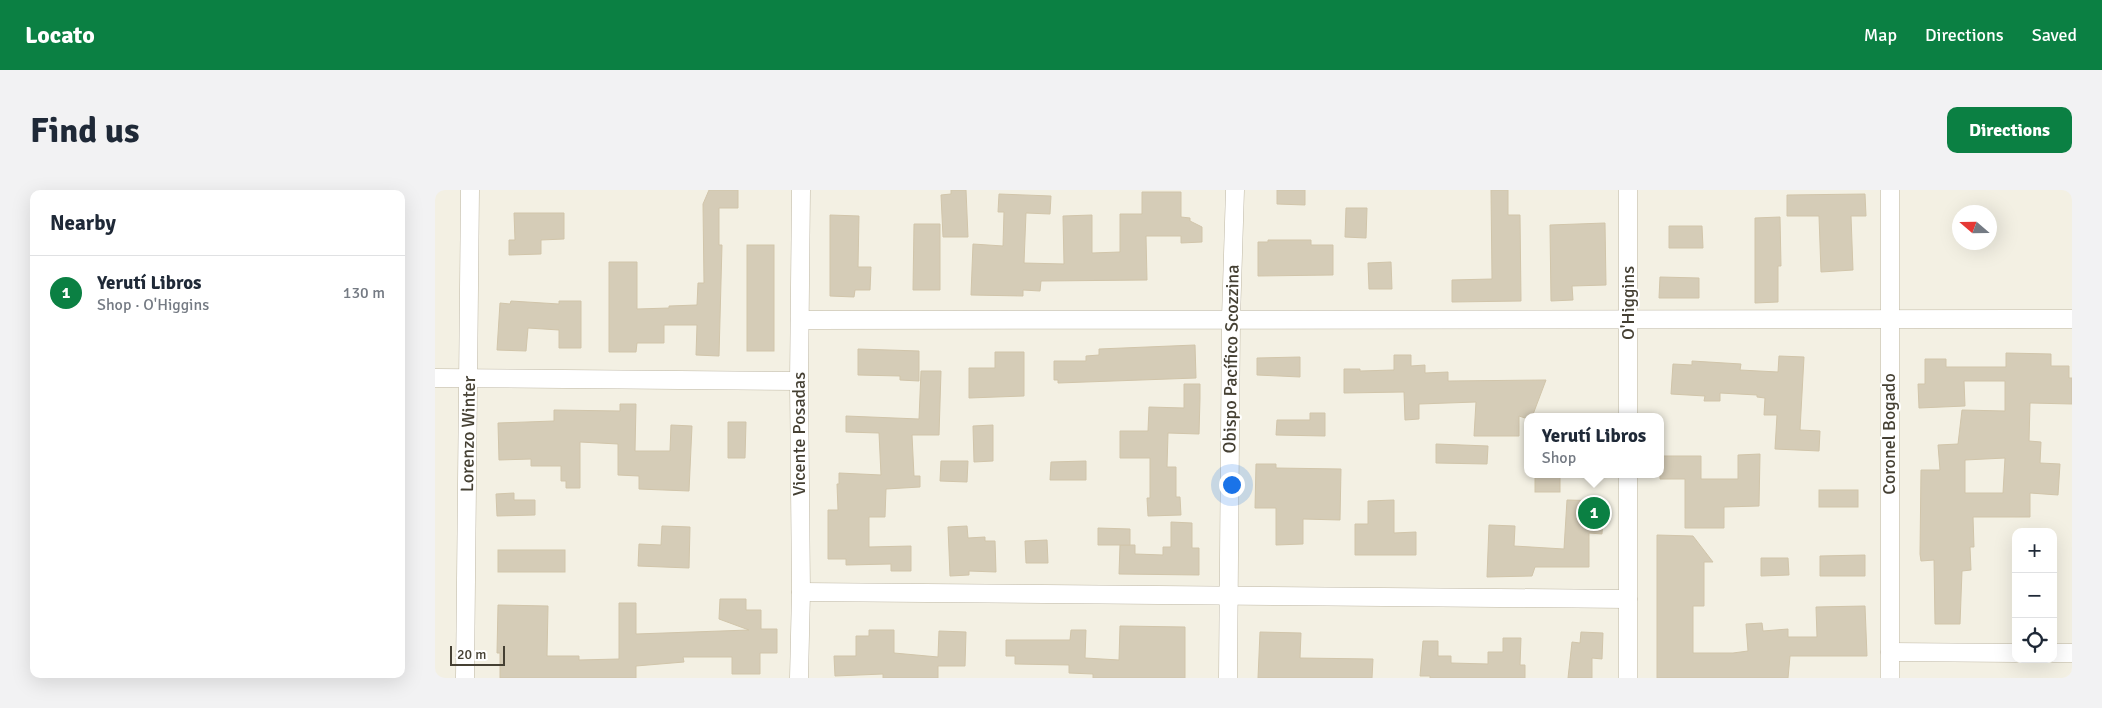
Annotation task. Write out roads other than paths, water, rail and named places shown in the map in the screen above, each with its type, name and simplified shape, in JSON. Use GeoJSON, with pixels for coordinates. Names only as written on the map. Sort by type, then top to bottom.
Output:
{"type":"FeatureCollection","features":[{"type":"Feature","properties":{"kind":"street","name":"Lorenzo Winter"},"geometry":{"type":"LineString","coordinates":[[465,678],[471,190]]}},
{"type":"Feature","properties":{"kind":"street","name":"Vicente Posadas"},"geometry":{"type":"LineString","coordinates":[[799,678],[801,592],[799,381],[801,190]]}},
{"type":"Feature","properties":{"kind":"street","name":"Obispo Pacífico Scozzina"},"geometry":{"type":"LineString","coordinates":[[1228,678],[1231,318],[1235,190]]}},
{"type":"Feature","properties":{"kind":"street","name":"O'Higgins"},"geometry":{"type":"LineString","coordinates":[[1628,190],[1628,413]]}},
{"type":"Feature","properties":{"kind":"street","name":"Coronel Bogado"},"geometry":{"type":"LineString","coordinates":[[1889,678],[1890,190]]}},
{"type":"Feature","properties":{"kind":"street"},"geometry":{"type":"LineString","coordinates":[[800,320],[1231,318],[2072,319]]}},
{"type":"Feature","properties":{"kind":"street"},"geometry":{"type":"LineString","coordinates":[[435,378],[799,381]]}},
{"type":"Feature","properties":{"kind":"street"},"geometry":{"type":"LineString","coordinates":[[1628,478],[1628,678]]}},
{"type":"Feature","properties":{"kind":"street"},"geometry":{"type":"LineString","coordinates":[[801,592],[1628,599]]}},
{"type":"Feature","properties":{"kind":"street"},"geometry":{"type":"LineString","coordinates":[[1890,652],[2012,653]]}},
{"type":"Feature","properties":{"kind":"street"},"geometry":{"type":"LineString","coordinates":[[2057,653],[2072,653]]}},
{"type":"Feature","properties":{"kind":"place","name":"Yerutí Libros"},"geometry":{"type":"Point","coordinates":[1594,513]}}]}
